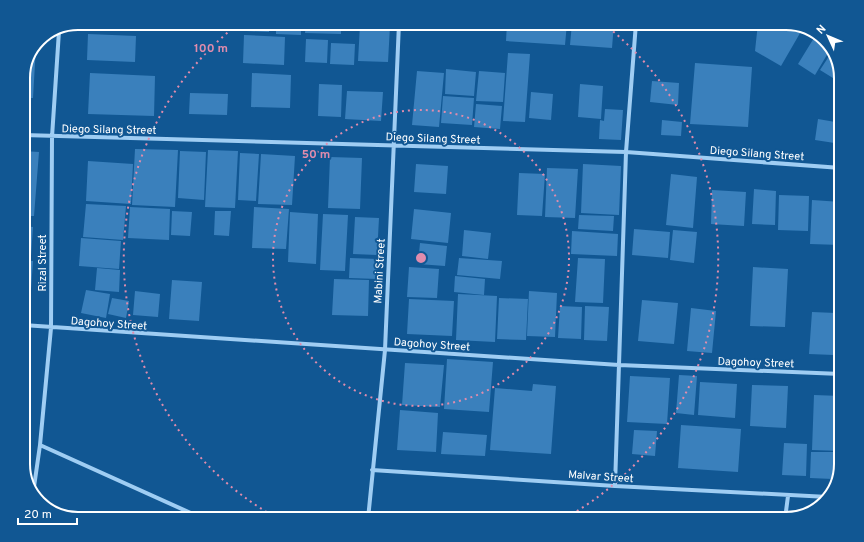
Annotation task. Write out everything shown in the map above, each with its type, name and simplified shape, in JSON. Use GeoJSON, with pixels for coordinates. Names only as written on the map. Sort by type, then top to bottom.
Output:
{"type":"FeatureCollection","features":[{"type":"Feature","properties":{"kind":"street","name":"Mabini Street"},"geometry":{"type":"LineString","coordinates":[[369,512],[385,350],[399,30]]}},
{"type":"Feature","properties":{"kind":"street"},"geometry":{"type":"LineString","coordinates":[[615,486],[626,152],[635,30]]}},
{"type":"Feature","properties":{"kind":"street","name":"Rizal Street"},"geometry":{"type":"LineString","coordinates":[[34,484],[40,445],[51,328],[52,137],[59,35]]}},
{"type":"Feature","properties":{"kind":"street","name":"Diego Silang Street"},"geometry":{"type":"LineString","coordinates":[[30,135],[626,152],[834,167]]}},
{"type":"Feature","properties":{"kind":"street","name":"Dagohoy Street"},"geometry":{"type":"LineString","coordinates":[[30,326],[619,365],[834,374]]}},
{"type":"Feature","properties":{"kind":"street"},"geometry":{"type":"LineString","coordinates":[[40,445],[188,512]]}},
{"type":"Feature","properties":{"kind":"street","name":"Malvar Street"},"geometry":{"type":"LineString","coordinates":[[372,470],[615,486],[821,497]]}},
{"type":"Feature","properties":{"kind":"street"},"geometry":{"type":"LineString","coordinates":[[786,512],[788,496]]}},
{"type":"Feature","properties":{"kind":"building"},"geometry":{"type":"Polygon","coordinates":[[[156,30],[178,30],[178,31],[156,30]]]}},
{"type":"Feature","properties":{"kind":"building"},"geometry":{"type":"Polygon","coordinates":[[[269,30],[269,32],[246,31],[269,30]]]}},
{"type":"Feature","properties":{"kind":"building"},"geometry":{"type":"Polygon","coordinates":[[[276,30],[301,30],[301,35],[276,34],[276,30]]]}},
{"type":"Feature","properties":{"kind":"building"},"geometry":{"type":"Polygon","coordinates":[[[305,30],[341,30],[341,34],[305,33],[305,30]]]}},
{"type":"Feature","properties":{"kind":"building"},"geometry":{"type":"Polygon","coordinates":[[[360,30],[390,30],[388,62],[358,61],[360,30]]]}},
{"type":"Feature","properties":{"kind":"building"},"geometry":{"type":"Polygon","coordinates":[[[507,30],[566,30],[565,45],[506,41],[507,30]]]}},
{"type":"Feature","properties":{"kind":"building"},"geometry":{"type":"Polygon","coordinates":[[[571,30],[613,30],[612,48],[570,45],[571,30]]]}},
{"type":"Feature","properties":{"kind":"building"},"geometry":{"type":"Polygon","coordinates":[[[757,30],[792,30],[800,33],[781,66],[755,51],[757,30]]]}},
{"type":"Feature","properties":{"kind":"building"},"geometry":{"type":"Polygon","coordinates":[[[88,34],[136,36],[135,62],[87,60],[88,34]]]}},
{"type":"Feature","properties":{"kind":"building"},"geometry":{"type":"Polygon","coordinates":[[[244,35],[285,37],[284,65],[243,63],[244,35]]]}},
{"type":"Feature","properties":{"kind":"building"},"geometry":{"type":"Polygon","coordinates":[[[306,39],[328,40],[327,63],[305,62],[306,39]]]}},
{"type":"Feature","properties":{"kind":"building"},"geometry":{"type":"Polygon","coordinates":[[[331,43],[355,44],[354,65],[330,64],[331,43]]]}},
{"type":"Feature","properties":{"kind":"building"},"geometry":{"type":"Polygon","coordinates":[[[808,48],[808,56],[826,56],[815,75],[798,64],[808,48]]]}},
{"type":"Feature","properties":{"kind":"building"},"geometry":{"type":"Polygon","coordinates":[[[508,53],[530,54],[525,122],[503,121],[508,53]]]}},
{"type":"Feature","properties":{"kind":"building"},"geometry":{"type":"Polygon","coordinates":[[[35,56],[33,98],[30,98],[30,75],[35,56]]]}},
{"type":"Feature","properties":{"kind":"building"},"geometry":{"type":"Polygon","coordinates":[[[829,56],[833,69],[834,79],[820,70],[829,56]]]}},
{"type":"Feature","properties":{"kind":"building"},"geometry":{"type":"Polygon","coordinates":[[[695,63],[752,67],[748,127],[690,124],[695,63]]]}},
{"type":"Feature","properties":{"kind":"building"},"geometry":{"type":"Polygon","coordinates":[[[446,69],[476,72],[474,96],[445,94],[446,69]]]}},
{"type":"Feature","properties":{"kind":"building"},"geometry":{"type":"Polygon","coordinates":[[[417,71],[444,73],[439,127],[412,125],[417,71]]]}},
{"type":"Feature","properties":{"kind":"building"},"geometry":{"type":"Polygon","coordinates":[[[479,71],[505,73],[503,102],[476,101],[479,71]]]}},
{"type":"Feature","properties":{"kind":"building"},"geometry":{"type":"Polygon","coordinates":[[[90,73],[155,76],[154,116],[88,114],[90,73]]]}},
{"type":"Feature","properties":{"kind":"building"},"geometry":{"type":"Polygon","coordinates":[[[252,73],[291,75],[290,108],[251,107],[252,73]]]}},
{"type":"Feature","properties":{"kind":"building"},"geometry":{"type":"Polygon","coordinates":[[[652,81],[679,83],[678,105],[650,102],[652,81]]]}},
{"type":"Feature","properties":{"kind":"building"},"geometry":{"type":"Polygon","coordinates":[[[319,84],[342,85],[341,117],[318,116],[319,84]]]}},
{"type":"Feature","properties":{"kind":"building"},"geometry":{"type":"Polygon","coordinates":[[[580,84],[603,86],[601,119],[578,117],[580,84]]]}},
{"type":"Feature","properties":{"kind":"building"},"geometry":{"type":"Polygon","coordinates":[[[347,91],[383,92],[381,121],[345,119],[347,91]]]}},
{"type":"Feature","properties":{"kind":"building"},"geometry":{"type":"Polygon","coordinates":[[[531,92],[553,94],[551,120],[529,118],[531,92]]]}},
{"type":"Feature","properties":{"kind":"building"},"geometry":{"type":"Polygon","coordinates":[[[190,93],[228,94],[227,115],[189,114],[190,93]]]}},
{"type":"Feature","properties":{"kind":"building"},"geometry":{"type":"Polygon","coordinates":[[[443,96],[474,98],[472,125],[441,123],[443,96]]]}},
{"type":"Feature","properties":{"kind":"building"},"geometry":{"type":"Polygon","coordinates":[[[476,104],[502,106],[500,129],[474,127],[476,104]]]}},
{"type":"Feature","properties":{"kind":"building"},"geometry":{"type":"Polygon","coordinates":[[[605,109],[623,110],[621,140],[599,139],[600,120],[604,121],[605,109]]]}},
{"type":"Feature","properties":{"kind":"building"},"geometry":{"type":"Polygon","coordinates":[[[818,119],[834,122],[834,143],[815,140],[818,119]]]}},
{"type":"Feature","properties":{"kind":"building"},"geometry":{"type":"Polygon","coordinates":[[[662,120],[682,122],[681,136],[661,135],[662,120]]]}},
{"type":"Feature","properties":{"kind":"building"},"geometry":{"type":"Polygon","coordinates":[[[135,149],[178,150],[175,207],[132,205],[135,149]]]}},
{"type":"Feature","properties":{"kind":"building"},"geometry":{"type":"Polygon","coordinates":[[[208,150],[238,151],[235,208],[205,207],[208,150]]]}},
{"type":"Feature","properties":{"kind":"building"},"geometry":{"type":"Polygon","coordinates":[[[30,151],[39,152],[34,216],[30,216],[30,151]]]}},
{"type":"Feature","properties":{"kind":"building"},"geometry":{"type":"Polygon","coordinates":[[[180,151],[206,152],[204,200],[178,198],[180,151]]]}},
{"type":"Feature","properties":{"kind":"building"},"geometry":{"type":"Polygon","coordinates":[[[240,153],[259,154],[256,201],[238,200],[240,153]]]}},
{"type":"Feature","properties":{"kind":"building"},"geometry":{"type":"Polygon","coordinates":[[[261,154],[295,156],[292,205],[258,204],[261,154]]]}},
{"type":"Feature","properties":{"kind":"building"},"geometry":{"type":"Polygon","coordinates":[[[330,157],[362,158],[360,209],[328,208],[330,157]]]}},
{"type":"Feature","properties":{"kind":"building"},"geometry":{"type":"Polygon","coordinates":[[[88,161],[133,164],[131,204],[86,201],[88,161]]]}},
{"type":"Feature","properties":{"kind":"building"},"geometry":{"type":"Polygon","coordinates":[[[416,164],[448,166],[446,194],[414,192],[416,164]]]}},
{"type":"Feature","properties":{"kind":"building"},"geometry":{"type":"Polygon","coordinates":[[[583,164],[621,166],[619,215],[581,213],[583,164]]]}},
{"type":"Feature","properties":{"kind":"building"},"geometry":{"type":"Polygon","coordinates":[[[547,168],[578,169],[575,218],[545,217],[547,168]]]}},
{"type":"Feature","properties":{"kind":"building"},"geometry":{"type":"Polygon","coordinates":[[[519,173],[545,174],[542,216],[517,215],[519,173]]]}},
{"type":"Feature","properties":{"kind":"building"},"geometry":{"type":"Polygon","coordinates":[[[671,174],[697,177],[693,228],[666,225],[671,174]]]}},
{"type":"Feature","properties":{"kind":"building"},"geometry":{"type":"Polygon","coordinates":[[[754,189],[776,191],[775,225],[752,224],[754,189]]]}},
{"type":"Feature","properties":{"kind":"building"},"geometry":{"type":"Polygon","coordinates":[[[712,190],[746,192],[744,226],[711,224],[712,190]]]}},
{"type":"Feature","properties":{"kind":"building"},"geometry":{"type":"Polygon","coordinates":[[[779,195],[809,196],[808,231],[778,230],[779,195]]]}},
{"type":"Feature","properties":{"kind":"building"},"geometry":{"type":"Polygon","coordinates":[[[812,200],[834,202],[834,245],[810,244],[812,200]]]}},
{"type":"Feature","properties":{"kind":"building"},"geometry":{"type":"Polygon","coordinates":[[[86,204],[126,206],[123,240],[83,237],[86,204]]]}},
{"type":"Feature","properties":{"kind":"building"},"geometry":{"type":"Polygon","coordinates":[[[130,207],[170,209],[169,240],[128,238],[130,207]]]}},
{"type":"Feature","properties":{"kind":"building"},"geometry":{"type":"Polygon","coordinates":[[[254,207],[289,209],[286,249],[252,248],[254,207]]]}},
{"type":"Feature","properties":{"kind":"building"},"geometry":{"type":"Polygon","coordinates":[[[414,209],[451,213],[448,243],[411,239],[414,209]]]}},
{"type":"Feature","properties":{"kind":"building"},"geometry":{"type":"Polygon","coordinates":[[[172,211],[192,212],[190,236],[171,235],[172,211]]]}},
{"type":"Feature","properties":{"kind":"building"},"geometry":{"type":"Polygon","coordinates":[[[215,211],[231,211],[229,236],[214,235],[215,211]]]}},
{"type":"Feature","properties":{"kind":"building"},"geometry":{"type":"Polygon","coordinates":[[[290,212],[318,214],[316,264],[288,262],[290,212]]]}},
{"type":"Feature","properties":{"kind":"building"},"geometry":{"type":"Polygon","coordinates":[[[323,214],[348,215],[345,271],[320,270],[323,214]]]}},
{"type":"Feature","properties":{"kind":"building"},"geometry":{"type":"Polygon","coordinates":[[[579,215],[614,216],[613,231],[578,229],[579,215]]]}},
{"type":"Feature","properties":{"kind":"building"},"geometry":{"type":"Polygon","coordinates":[[[355,217],[379,218],[377,255],[353,254],[355,217]]]}},
{"type":"Feature","properties":{"kind":"building"},"geometry":{"type":"Polygon","coordinates":[[[30,227],[33,227],[30,256],[30,227]]]}},
{"type":"Feature","properties":{"kind":"building"},"geometry":{"type":"Polygon","coordinates":[[[634,229],[670,232],[668,258],[632,255],[634,229]]]}},
{"type":"Feature","properties":{"kind":"building"},"geometry":{"type":"Polygon","coordinates":[[[464,230],[491,233],[488,259],[462,256],[464,230]]]}},
{"type":"Feature","properties":{"kind":"building"},"geometry":{"type":"Polygon","coordinates":[[[673,230],[697,232],[694,263],[670,260],[673,230]]]}},
{"type":"Feature","properties":{"kind":"building"},"geometry":{"type":"Polygon","coordinates":[[[572,231],[618,234],[617,256],[571,254],[572,231]]]}},
{"type":"Feature","properties":{"kind":"building"},"geometry":{"type":"Polygon","coordinates":[[[81,238],[121,241],[119,269],[79,266],[81,238]]]}},
{"type":"Feature","properties":{"kind":"building"},"geometry":{"type":"Polygon","coordinates":[[[420,243],[447,246],[445,266],[418,264],[420,243]]]}},
{"type":"Feature","properties":{"kind":"building"},"geometry":{"type":"Polygon","coordinates":[[[350,258],[378,259],[377,279],[349,278],[350,258]]]}},
{"type":"Feature","properties":{"kind":"building"},"geometry":{"type":"Polygon","coordinates":[[[459,258],[502,261],[500,279],[457,275],[459,258]]]}},
{"type":"Feature","properties":{"kind":"building"},"geometry":{"type":"Polygon","coordinates":[[[578,258],[605,259],[603,303],[575,302],[578,258]]]}},
{"type":"Feature","properties":{"kind":"building"},"geometry":{"type":"Polygon","coordinates":[[[30,261],[33,261],[30,289],[30,261]]]}},
{"type":"Feature","properties":{"kind":"building"},"geometry":{"type":"Polygon","coordinates":[[[409,267],[439,269],[437,298],[407,297],[409,267]]]}},
{"type":"Feature","properties":{"kind":"building"},"geometry":{"type":"Polygon","coordinates":[[[753,267],[788,269],[785,327],[750,326],[753,267]]]}},
{"type":"Feature","properties":{"kind":"building"},"geometry":{"type":"Polygon","coordinates":[[[97,268],[120,270],[119,292],[95,290],[97,268]]]}},
{"type":"Feature","properties":{"kind":"building"},"geometry":{"type":"Polygon","coordinates":[[[455,276],[485,279],[484,295],[454,292],[455,276]]]}},
{"type":"Feature","properties":{"kind":"building"},"geometry":{"type":"Polygon","coordinates":[[[334,279],[369,280],[368,316],[332,315],[334,279]]]}},
{"type":"Feature","properties":{"kind":"building"},"geometry":{"type":"Polygon","coordinates":[[[172,280],[202,282],[199,321],[169,319],[172,280]]]}},
{"type":"Feature","properties":{"kind":"building"},"geometry":{"type":"Polygon","coordinates":[[[86,290],[110,294],[106,318],[81,313],[86,290]]]}},
{"type":"Feature","properties":{"kind":"building"},"geometry":{"type":"Polygon","coordinates":[[[135,291],[160,294],[158,317],[133,315],[135,291]]]}},
{"type":"Feature","properties":{"kind":"building"},"geometry":{"type":"Polygon","coordinates":[[[529,291],[557,293],[555,337],[527,336],[529,291]]]}},
{"type":"Feature","properties":{"kind":"building"},"geometry":{"type":"Polygon","coordinates":[[[458,294],[497,296],[495,342],[456,340],[458,294]]]}},
{"type":"Feature","properties":{"kind":"building"},"geometry":{"type":"Polygon","coordinates":[[[112,298],[129,301],[126,318],[108,314],[112,298]]]}},
{"type":"Feature","properties":{"kind":"building"},"geometry":{"type":"Polygon","coordinates":[[[499,298],[528,299],[526,340],[497,339],[499,298]]]}},
{"type":"Feature","properties":{"kind":"building"},"geometry":{"type":"Polygon","coordinates":[[[409,299],[454,301],[452,336],[407,334],[409,299]]]}},
{"type":"Feature","properties":{"kind":"building"},"geometry":{"type":"Polygon","coordinates":[[[642,300],[678,303],[674,344],[638,341],[642,300]]]}},
{"type":"Feature","properties":{"kind":"building"},"geometry":{"type":"Polygon","coordinates":[[[560,306],[582,307],[581,339],[558,338],[560,306]]]}},
{"type":"Feature","properties":{"kind":"building"},"geometry":{"type":"Polygon","coordinates":[[[585,306],[609,307],[607,341],[584,340],[585,306]]]}},
{"type":"Feature","properties":{"kind":"building"},"geometry":{"type":"Polygon","coordinates":[[[691,308],[716,311],[712,353],[687,351],[691,308]]]}},
{"type":"Feature","properties":{"kind":"building"},"geometry":{"type":"Polygon","coordinates":[[[812,312],[834,313],[834,355],[809,354],[812,312]]]}},
{"type":"Feature","properties":{"kind":"building"},"geometry":{"type":"Polygon","coordinates":[[[447,359],[493,362],[489,412],[444,409],[447,359]]]}},
{"type":"Feature","properties":{"kind":"building"},"geometry":{"type":"Polygon","coordinates":[[[405,363],[444,365],[440,407],[402,405],[405,363]]]}},
{"type":"Feature","properties":{"kind":"building"},"geometry":{"type":"Polygon","coordinates":[[[679,375],[697,376],[694,415],[676,413],[679,375]]]}},
{"type":"Feature","properties":{"kind":"building"},"geometry":{"type":"Polygon","coordinates":[[[630,376],[670,378],[667,424],[627,422],[630,376]]]}},
{"type":"Feature","properties":{"kind":"building"},"geometry":{"type":"Polygon","coordinates":[[[700,382],[737,384],[735,418],[698,415],[700,382]]]}},
{"type":"Feature","properties":{"kind":"building"},"geometry":{"type":"Polygon","coordinates":[[[533,384],[556,386],[551,454],[490,450],[495,388],[532,391],[533,384]]]}},
{"type":"Feature","properties":{"kind":"building"},"geometry":{"type":"Polygon","coordinates":[[[752,385],[788,386],[786,428],[750,426],[752,385]]]}},
{"type":"Feature","properties":{"kind":"building"},"geometry":{"type":"Polygon","coordinates":[[[814,395],[834,396],[834,451],[812,450],[814,395]]]}},
{"type":"Feature","properties":{"kind":"building"},"geometry":{"type":"Polygon","coordinates":[[[400,410],[438,413],[436,452],[397,450],[400,410]]]}},
{"type":"Feature","properties":{"kind":"building"},"geometry":{"type":"Polygon","coordinates":[[[681,425],[741,429],[738,472],[678,468],[681,425]]]}},
{"type":"Feature","properties":{"kind":"building"},"geometry":{"type":"Polygon","coordinates":[[[634,430],[657,431],[655,456],[632,454],[634,430]]]}},
{"type":"Feature","properties":{"kind":"building"},"geometry":{"type":"Polygon","coordinates":[[[443,432],[487,435],[485,456],[441,454],[443,432]]]}},
{"type":"Feature","properties":{"kind":"building"},"geometry":{"type":"Polygon","coordinates":[[[784,443],[807,444],[806,476],[782,475],[784,443]]]}},
{"type":"Feature","properties":{"kind":"building"},"geometry":{"type":"Polygon","coordinates":[[[811,452],[834,452],[833,472],[831,479],[810,478],[811,452]]]}}]}
